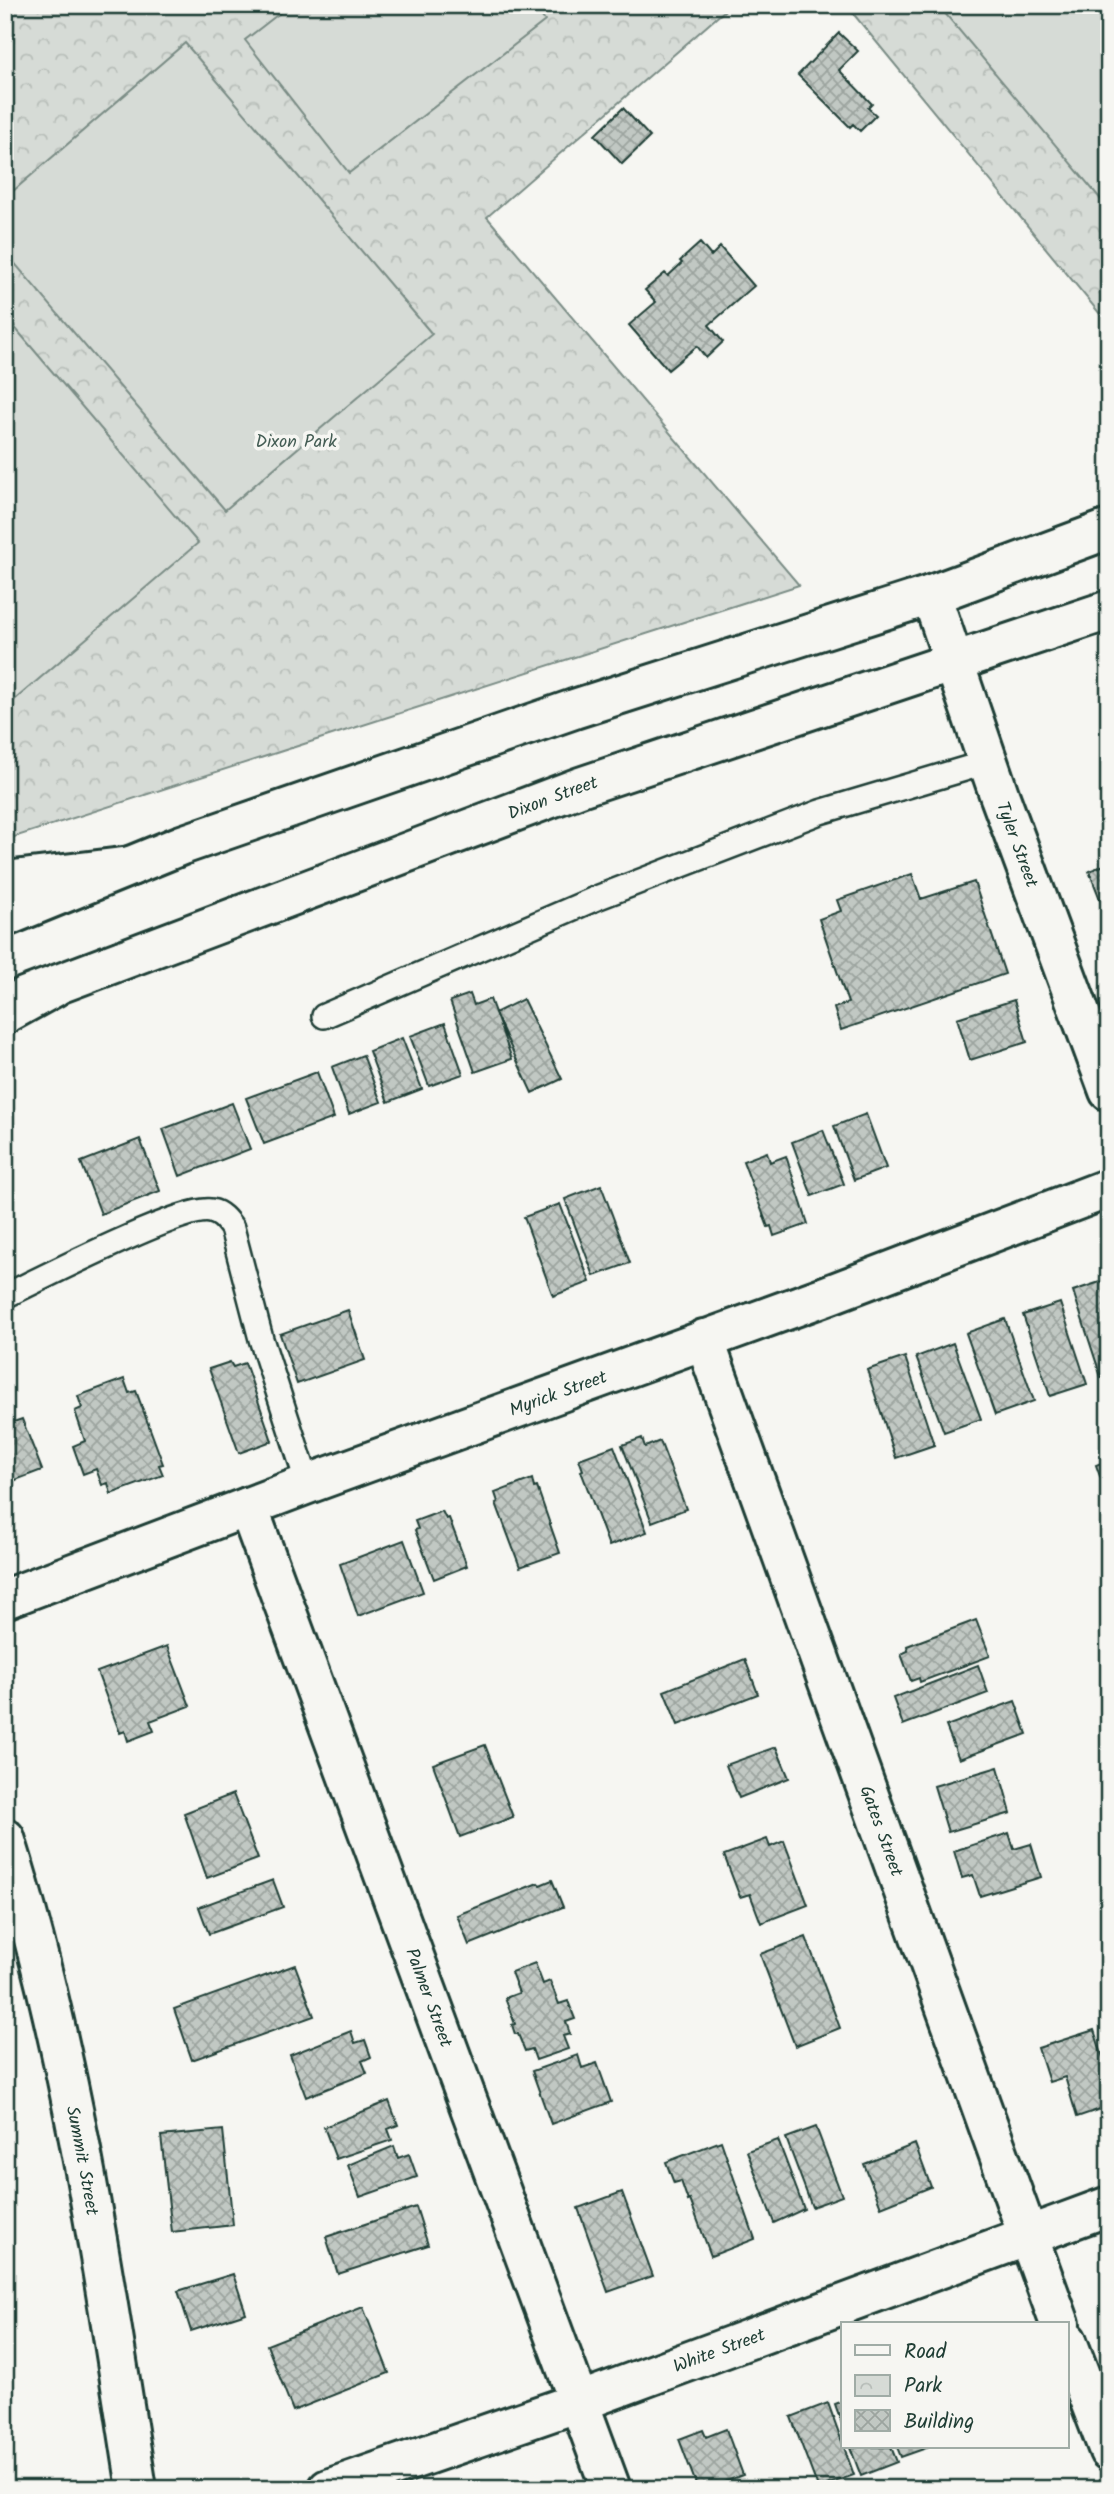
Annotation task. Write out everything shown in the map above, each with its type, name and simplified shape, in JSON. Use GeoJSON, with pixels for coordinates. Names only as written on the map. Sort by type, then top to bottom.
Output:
{"type":"FeatureCollection","features":[{"type":"Feature","properties":{"kind":"main road"},"geometry":{"type":"LineString","coordinates":[[5,917],[182,845],[574,709],[931,595],[1109,529]]}},
{"type":"Feature","properties":{"kind":"main road","name":"Tyler Street"},"geometry":{"type":"LineString","coordinates":[[931,595],[988,762],[1109,1091]]}},
{"type":"Feature","properties":{"kind":"main road","name":"Dixon Street"},"geometry":{"type":"LineString","coordinates":[[5,1004],[580,787],[1109,610]]}},
{"type":"Feature","properties":{"kind":"main road"},"geometry":{"type":"LineString","coordinates":[[5,881],[131,866]]}},
{"type":"Feature","properties":{"kind":"main road"},"geometry":{"type":"LineString","coordinates":[[5,1014],[54,986]]}},
{"type":"Feature","properties":{"kind":"main road","name":"Myrick Street"},"geometry":{"type":"LineString","coordinates":[[5,1599],[309,1484],[828,1295],[1109,1188]]}},
{"type":"Feature","properties":{"kind":"main road","name":"Gates Street"},"geometry":{"type":"LineString","coordinates":[[704,1339],[1059,2322]]}},
{"type":"Feature","properties":{"kind":"main road","name":"Palmer Street"},"geometry":{"type":"LineString","coordinates":[[248,1507],[611,2489]]}},
{"type":"Feature","properties":{"kind":"main road","name":"Summit Street"},"geometry":{"type":"LineString","coordinates":[[5,1838],[52,2012],[103,2264],[137,2489]]}},
{"type":"Feature","properties":{"kind":"main road","name":"White Street"},"geometry":{"type":"LineString","coordinates":[[328,2489],[579,2402],[1109,2206]]}},
{"type":"Feature","properties":{"kind":"main road"},"geometry":{"type":"LineString","coordinates":[[1068,2344],[1109,2451]]}},
{"type":"Feature","properties":{"kind":"lane"},"geometry":{"type":"LineString","coordinates":[[324,1016],[599,897],[820,812],[988,762]]}},
{"type":"Feature","properties":{"kind":"lane"},"geometry":{"type":"LineString","coordinates":[[5,1296],[120,1241],[189,1213],[210,1210],[222,1216],[232,1228],[261,1339],[309,1484]]}},
{"type":"Feature","properties":{"kind":"green space","name":"Dixon Park"},"geometry":{"type":"Polygon","coordinates":[[[5,5],[731,5],[487,217],[799,585],[5,840],[5,5]]]}},
{"type":"Feature","properties":{"kind":"green space"},"geometry":{"type":"Polygon","coordinates":[[[290,5],[533,5],[545,21],[349,173],[245,40],[290,5]]]}},
{"type":"Feature","properties":{"kind":"green space"},"geometry":{"type":"Polygon","coordinates":[[[846,5],[1109,5],[1109,325],[846,5]]]}},
{"type":"Feature","properties":{"kind":"green space"},"geometry":{"type":"Polygon","coordinates":[[[938,5],[1109,5],[1109,209],[938,5]]]}},
{"type":"Feature","properties":{"kind":"green space"},"geometry":{"type":"Polygon","coordinates":[[[185,43],[432,334],[225,510],[5,252],[5,198],[185,43]]]}},
{"type":"Feature","properties":{"kind":"green space"},"geometry":{"type":"Polygon","coordinates":[[[5,316],[198,543],[5,708],[5,316]]]}},
{"type":"Feature","properties":{"kind":"building"},"geometry":{"type":"Polygon","coordinates":[[[839,33],[858,51],[839,70],[872,104],[868,108],[876,115],[860,131],[853,124],[850,127],[798,75],[839,33]]]}},
{"type":"Feature","properties":{"kind":"building"},"geometry":{"type":"Polygon","coordinates":[[[623,108],[650,137],[622,164],[595,135],[623,108]]]}},
{"type":"Feature","properties":{"kind":"building"},"geometry":{"type":"Polygon","coordinates":[[[700,243],[711,256],[720,247],[754,286],[709,325],[723,342],[706,358],[697,346],[668,370],[629,325],[656,302],[645,290],[665,273],[668,276],[700,243]]]}},
{"type":"Feature","properties":{"kind":"building"},"geometry":{"type":"Polygon","coordinates":[[[1109,863],[1109,922],[1089,871],[1109,863]]]}},
{"type":"Feature","properties":{"kind":"building"},"geometry":{"type":"Polygon","coordinates":[[[912,874],[921,899],[974,882],[1005,974],[841,1030],[834,1008],[848,1003],[819,919],[841,911],[837,900],[912,874]]]}},
{"type":"Feature","properties":{"kind":"building"},"geometry":{"type":"Polygon","coordinates":[[[470,994],[474,1005],[490,999],[512,1059],[475,1072],[450,1001],[470,994]]]}},
{"type":"Feature","properties":{"kind":"building"},"geometry":{"type":"Polygon","coordinates":[[[523,999],[562,1079],[532,1093],[495,1013],[523,999]]]}},
{"type":"Feature","properties":{"kind":"building"},"geometry":{"type":"Polygon","coordinates":[[[1014,1000],[1027,1042],[970,1060],[957,1018],[1014,1000]]]}},
{"type":"Feature","properties":{"kind":"building"},"geometry":{"type":"Polygon","coordinates":[[[445,1023],[463,1074],[429,1086],[410,1036],[445,1023]]]}},
{"type":"Feature","properties":{"kind":"building"},"geometry":{"type":"Polygon","coordinates":[[[402,1038],[422,1089],[388,1102],[369,1051],[402,1038]]]}},
{"type":"Feature","properties":{"kind":"building"},"geometry":{"type":"Polygon","coordinates":[[[363,1055],[381,1102],[349,1114],[332,1067],[363,1055]]]}},
{"type":"Feature","properties":{"kind":"building"},"geometry":{"type":"Polygon","coordinates":[[[317,1072],[334,1118],[264,1144],[246,1098],[317,1072]]]}},
{"type":"Feature","properties":{"kind":"building"},"geometry":{"type":"Polygon","coordinates":[[[232,1103],[250,1149],[180,1176],[163,1129],[232,1103]]]}},
{"type":"Feature","properties":{"kind":"building"},"geometry":{"type":"Polygon","coordinates":[[[866,1114],[886,1168],[854,1180],[834,1126],[866,1114]]]}},
{"type":"Feature","properties":{"kind":"building"},"geometry":{"type":"Polygon","coordinates":[[[823,1130],[844,1184],[812,1196],[792,1142],[823,1130]]]}},
{"type":"Feature","properties":{"kind":"building"},"geometry":{"type":"Polygon","coordinates":[[[140,1139],[160,1191],[101,1214],[81,1162],[140,1139]]]}},
{"type":"Feature","properties":{"kind":"building"},"geometry":{"type":"Polygon","coordinates":[[[767,1152],[770,1162],[786,1156],[808,1224],[774,1236],[771,1226],[768,1227],[743,1161],[767,1152]]]}},
{"type":"Feature","properties":{"kind":"building"},"geometry":{"type":"Polygon","coordinates":[[[601,1185],[630,1263],[594,1276],[565,1199],[601,1185]]]}},
{"type":"Feature","properties":{"kind":"building"},"geometry":{"type":"Polygon","coordinates":[[[560,1204],[590,1282],[553,1296],[524,1217],[560,1204]]]}},
{"type":"Feature","properties":{"kind":"building"},"geometry":{"type":"Polygon","coordinates":[[[1109,1279],[1109,1375],[1101,1377],[1073,1291],[1109,1279]]]}},
{"type":"Feature","properties":{"kind":"building"},"geometry":{"type":"Polygon","coordinates":[[[1060,1303],[1087,1384],[1050,1396],[1023,1315],[1060,1303]]]}},
{"type":"Feature","properties":{"kind":"building"},"geometry":{"type":"Polygon","coordinates":[[[348,1310],[365,1360],[297,1384],[280,1334],[348,1310]]]}},
{"type":"Feature","properties":{"kind":"building"},"geometry":{"type":"Polygon","coordinates":[[[1005,1319],[1034,1401],[995,1415],[966,1333],[1005,1319]]]}},
{"type":"Feature","properties":{"kind":"building"},"geometry":{"type":"Polygon","coordinates":[[[953,1343],[981,1419],[944,1432],[916,1357],[953,1343]]]}},
{"type":"Feature","properties":{"kind":"building"},"geometry":{"type":"Polygon","coordinates":[[[905,1357],[934,1445],[896,1458],[867,1370],[905,1357]]]}},
{"type":"Feature","properties":{"kind":"building"},"geometry":{"type":"Polygon","coordinates":[[[230,1362],[233,1367],[245,1363],[272,1441],[239,1453],[209,1369],[230,1362]]]}},
{"type":"Feature","properties":{"kind":"building"},"geometry":{"type":"Polygon","coordinates":[[[124,1379],[129,1393],[136,1391],[163,1464],[159,1465],[163,1475],[111,1494],[108,1483],[102,1485],[96,1469],[83,1474],[73,1446],[85,1441],[75,1411],[82,1408],[78,1396],[124,1379]]]}},
{"type":"Feature","properties":{"kind":"building"},"geometry":{"type":"Polygon","coordinates":[[[22,1419],[42,1470],[5,1484],[5,1425],[22,1419]]]}},
{"type":"Feature","properties":{"kind":"building"},"geometry":{"type":"Polygon","coordinates":[[[642,1438],[645,1447],[660,1441],[686,1509],[652,1522],[622,1445],[642,1438]]]}},
{"type":"Feature","properties":{"kind":"building"},"geometry":{"type":"Polygon","coordinates":[[[614,1446],[647,1532],[609,1546],[579,1459],[614,1446]]]}},
{"type":"Feature","properties":{"kind":"building"},"geometry":{"type":"Polygon","coordinates":[[[1109,1460],[1109,1501],[1096,1465],[1109,1460]]]}},
{"type":"Feature","properties":{"kind":"building"},"geometry":{"type":"Polygon","coordinates":[[[532,1479],[560,1553],[520,1567],[496,1503],[495,1493],[532,1479]]]}},
{"type":"Feature","properties":{"kind":"building"},"geometry":{"type":"Polygon","coordinates":[[[442,1511],[446,1519],[449,1518],[467,1566],[434,1579],[415,1530],[418,1529],[415,1521],[442,1511]]]}},
{"type":"Feature","properties":{"kind":"building"},"geometry":{"type":"Polygon","coordinates":[[[404,1540],[423,1592],[358,1616],[340,1564],[404,1540]]]}},
{"type":"Feature","properties":{"kind":"building"},"geometry":{"type":"Polygon","coordinates":[[[976,1620],[990,1656],[920,1682],[919,1678],[911,1681],[901,1654],[908,1651],[907,1646],[976,1620]]]}},
{"type":"Feature","properties":{"kind":"building"},"geometry":{"type":"Polygon","coordinates":[[[167,1646],[190,1706],[150,1721],[154,1731],[128,1741],[125,1731],[120,1733],[97,1672],[167,1646]]]}},
{"type":"Feature","properties":{"kind":"building"},"geometry":{"type":"Polygon","coordinates":[[[745,1659],[758,1694],[678,1725],[664,1691],[745,1659]]]}},
{"type":"Feature","properties":{"kind":"building"},"geometry":{"type":"Polygon","coordinates":[[[978,1665],[988,1693],[903,1725],[893,1698],[978,1665]]]}},
{"type":"Feature","properties":{"kind":"building"},"geometry":{"type":"Polygon","coordinates":[[[1015,1701],[1027,1734],[959,1759],[946,1726],[1015,1701]]]}},
{"type":"Feature","properties":{"kind":"building"},"geometry":{"type":"Polygon","coordinates":[[[485,1745],[513,1817],[460,1837],[433,1764],[485,1745]]]}},
{"type":"Feature","properties":{"kind":"building"},"geometry":{"type":"Polygon","coordinates":[[[776,1747],[789,1778],[739,1798],[726,1765],[776,1747]]]}},
{"type":"Feature","properties":{"kind":"building"},"geometry":{"type":"Polygon","coordinates":[[[998,1767],[1011,1813],[948,1832],[934,1786],[998,1767]]]}},
{"type":"Feature","properties":{"kind":"building"},"geometry":{"type":"Polygon","coordinates":[[[233,1794],[258,1859],[207,1878],[184,1813],[233,1794]]]}},
{"type":"Feature","properties":{"kind":"building"},"geometry":{"type":"Polygon","coordinates":[[[1009,1833],[1014,1849],[1031,1844],[1041,1877],[980,1896],[973,1875],[962,1878],[954,1851],[1009,1833]]]}},
{"type":"Feature","properties":{"kind":"building"},"geometry":{"type":"Polygon","coordinates":[[[767,1839],[770,1847],[784,1841],[808,1905],[761,1923],[750,1894],[740,1897],[724,1855],[767,1839]]]}},
{"type":"Feature","properties":{"kind":"building"},"geometry":{"type":"Polygon","coordinates":[[[273,1880],[283,1907],[209,1934],[199,1907],[273,1880]]]}},
{"type":"Feature","properties":{"kind":"building"},"geometry":{"type":"Polygon","coordinates":[[[552,1880],[563,1907],[469,1945],[457,1915],[552,1880]]]}},
{"type":"Feature","properties":{"kind":"building"},"geometry":{"type":"Polygon","coordinates":[[[806,1937],[840,2028],[795,2046],[760,1954],[806,1937]]]}},
{"type":"Feature","properties":{"kind":"building"},"geometry":{"type":"Polygon","coordinates":[[[535,1963],[543,1984],[550,1981],[559,2004],[568,2001],[575,2019],[566,2022],[570,2034],[563,2036],[568,2049],[536,2060],[532,2049],[525,2051],[518,2034],[515,2034],[512,2025],[515,2024],[505,1998],[519,1993],[511,1972],[535,1963]]]}},
{"type":"Feature","properties":{"kind":"building"},"geometry":{"type":"Polygon","coordinates":[[[295,1965],[314,2016],[192,2060],[174,2009],[295,1965]]]}},
{"type":"Feature","properties":{"kind":"building"},"geometry":{"type":"Polygon","coordinates":[[[1094,2030],[1109,2076],[1109,2106],[1077,2117],[1065,2077],[1049,2082],[1038,2048],[1094,2030]]]}},
{"type":"Feature","properties":{"kind":"building"},"geometry":{"type":"Polygon","coordinates":[[[351,2031],[355,2043],[365,2040],[371,2057],[362,2061],[367,2073],[306,2097],[290,2055],[351,2031]]]}},
{"type":"Feature","properties":{"kind":"building"},"geometry":{"type":"Polygon","coordinates":[[[578,2055],[582,2068],[597,2063],[611,2102],[551,2124],[532,2071],[578,2055]]]}},
{"type":"Feature","properties":{"kind":"building"},"geometry":{"type":"Polygon","coordinates":[[[389,2101],[398,2125],[388,2129],[392,2140],[336,2159],[324,2127],[389,2101]]]}},
{"type":"Feature","properties":{"kind":"building"},"geometry":{"type":"Polygon","coordinates":[[[816,2127],[842,2196],[812,2207],[786,2138],[816,2127]]]}},
{"type":"Feature","properties":{"kind":"building"},"geometry":{"type":"Polygon","coordinates":[[[223,2130],[233,2225],[172,2232],[161,2136],[223,2130]]]}},
{"type":"Feature","properties":{"kind":"building"},"geometry":{"type":"Polygon","coordinates":[[[778,2140],[804,2209],[774,2223],[747,2151],[778,2140]]]}},
{"type":"Feature","properties":{"kind":"building"},"geometry":{"type":"Polygon","coordinates":[[[721,2141],[755,2239],[711,2256],[681,2181],[674,2183],[666,2162],[721,2141]]]}},
{"type":"Feature","properties":{"kind":"building"},"geometry":{"type":"Polygon","coordinates":[[[915,2144],[931,2187],[881,2207],[864,2164],[915,2144]]]}},
{"type":"Feature","properties":{"kind":"building"},"geometry":{"type":"Polygon","coordinates":[[[394,2146],[398,2158],[409,2154],[417,2177],[360,2197],[348,2165],[394,2146]]]}},
{"type":"Feature","properties":{"kind":"building"},"geometry":{"type":"Polygon","coordinates":[[[622,2192],[653,2276],[608,2292],[578,2208],[622,2192]]]}},
{"type":"Feature","properties":{"kind":"building"},"geometry":{"type":"Polygon","coordinates":[[[416,2207],[428,2245],[338,2274],[326,2237],[416,2207]]]}},
{"type":"Feature","properties":{"kind":"building"},"geometry":{"type":"Polygon","coordinates":[[[233,2274],[246,2313],[191,2331],[178,2291],[233,2274]]]}},
{"type":"Feature","properties":{"kind":"building"},"geometry":{"type":"Polygon","coordinates":[[[363,2307],[389,2373],[293,2411],[267,2345],[363,2307]]]}},
{"type":"Feature","properties":{"kind":"building"},"geometry":{"type":"Polygon","coordinates":[[[841,2402],[841,2421],[835,2404],[841,2402]]]}},
{"type":"Feature","properties":{"kind":"building"},"geometry":{"type":"Polygon","coordinates":[[[828,2403],[841,2439],[841,2448],[844,2448],[854,2475],[818,2488],[791,2417],[828,2403]]]}},
{"type":"Feature","properties":{"kind":"building"},"geometry":{"type":"Polygon","coordinates":[[[726,2429],[743,2475],[698,2489],[679,2439],[703,2430],[706,2437],[726,2429]]]}},
{"type":"Feature","properties":{"kind":"building"},"geometry":{"type":"Polygon","coordinates":[[[850,2448],[891,2448],[897,2462],[861,2476],[850,2448]]]}},
{"type":"Feature","properties":{"kind":"building"},"geometry":{"type":"Polygon","coordinates":[[[897,2448],[926,2448],[901,2457],[897,2448]]]}}]}
